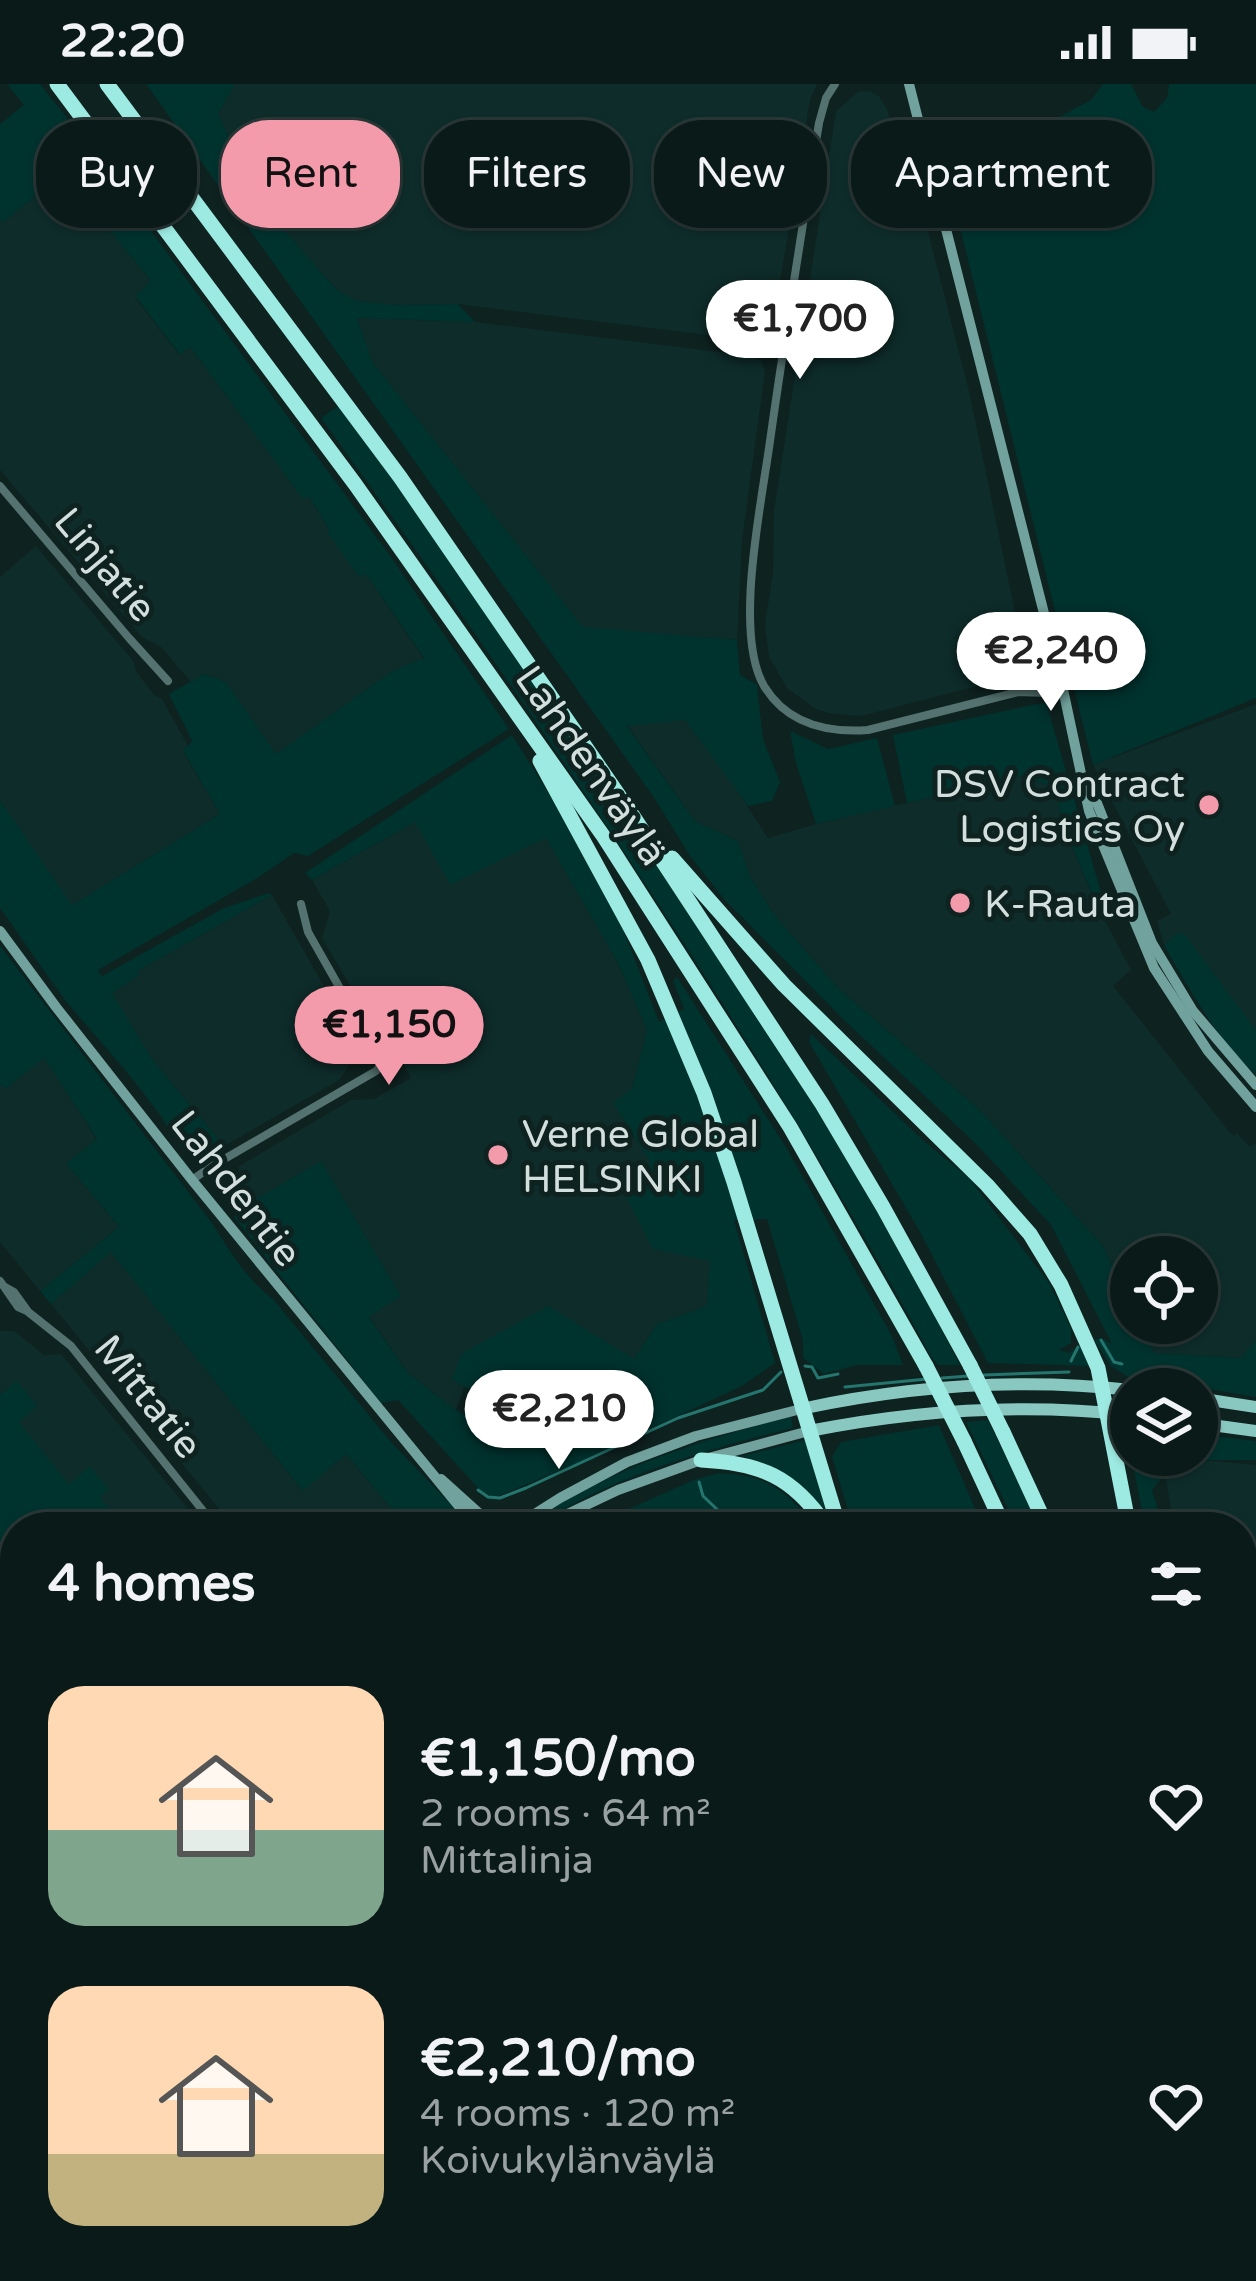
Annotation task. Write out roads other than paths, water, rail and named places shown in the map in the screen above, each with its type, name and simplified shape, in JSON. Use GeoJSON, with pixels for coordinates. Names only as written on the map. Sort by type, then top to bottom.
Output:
{"type":"FeatureCollection","features":[{"type":"Feature","properties":{"kind":"highway","name":"Lahdenväylä"},"geometry":{"type":"LineString","coordinates":[[57,84],[355,484],[604,837],[790,1127],[926,1366],[997,1512]]}},
{"type":"Feature","properties":{"kind":"highway","name":"Lahdenväylä"},"geometry":{"type":"LineString","coordinates":[[107,84],[400,477],[633,816],[883,1207],[970,1365],[1040,1512]]}},
{"type":"Feature","properties":{"kind":"highway"},"geometry":{"type":"LineString","coordinates":[[504,695],[647,960],[696,1074],[734,1182],[834,1512]]}},
{"type":"Feature","properties":{"kind":"highway"},"geometry":{"type":"LineString","coordinates":[[633,816],[784,986],[1030,1234],[1061,1285],[1098,1368],[1126,1512]]}},
{"type":"Feature","properties":{"kind":"highway"},"geometry":{"type":"LineString","coordinates":[[701,1460],[743,1463],[772,1474],[815,1512]]}},
{"type":"Feature","properties":{"kind":"main road"},"geometry":{"type":"LineString","coordinates":[[909,84],[1061,680],[1089,811],[1144,949],[1189,1024],[1256,1107]]}},
{"type":"Feature","properties":{"kind":"main road"},"geometry":{"type":"LineString","coordinates":[[1081,766],[1152,943],[1192,1010],[1256,1085]]}},
{"type":"Feature","properties":{"kind":"main road","name":"Lahdentie"},"geometry":{"type":"LineString","coordinates":[[0,931],[192,1180],[463,1512]]}},
{"type":"Feature","properties":{"kind":"main road"},"geometry":{"type":"LineString","coordinates":[[538,1512],[627,1462],[696,1436],[801,1408],[959,1387],[1110,1388]]}},
{"type":"Feature","properties":{"kind":"main road"},"geometry":{"type":"LineString","coordinates":[[1218,1401],[1256,1407]]}},
{"type":"Feature","properties":{"kind":"main road"},"geometry":{"type":"LineString","coordinates":[[571,1512],[701,1460],[809,1431],[969,1410],[1110,1412]]}},
{"type":"Feature","properties":{"kind":"main road"},"geometry":{"type":"LineString","coordinates":[[1218,1426],[1256,1431]]}},
{"type":"Feature","properties":{"kind":"main road","name":"Lahdentie"},"geometry":{"type":"LineString","coordinates":[[435,1476],[477,1512]]}},
{"type":"Feature","properties":{"kind":"street"},"geometry":{"type":"LineString","coordinates":[[835,84],[819,123],[758,530],[751,598],[753,650],[764,686],[809,725],[868,730],[1018,692],[1048,693],[1061,680]]}},
{"type":"Feature","properties":{"kind":"street","name":"Linjatie"},"geometry":{"type":"LineString","coordinates":[[0,486],[168,681]]}},
{"type":"Feature","properties":{"kind":"street"},"geometry":{"type":"LineString","coordinates":[[1018,692],[1044,676],[1061,680]]}},
{"type":"Feature","properties":{"kind":"street"},"geometry":{"type":"LineString","coordinates":[[192,1180],[376,1071],[380,1064],[308,932],[301,904]]}},
{"type":"Feature","properties":{"kind":"street","name":"Mittatie"},"geometry":{"type":"LineString","coordinates":[[2,1284],[13,1303],[70,1346],[201,1512]]}},
{"type":"Feature","properties":{"kind":"waterway"},"geometry":{"type":"LineString","coordinates":[[1101,1340],[1114,1362],[1122,1364]]}},
{"type":"Feature","properties":{"kind":"waterway"},"geometry":{"type":"LineString","coordinates":[[1071,1361],[1078,1347]]}},
{"type":"Feature","properties":{"kind":"waterway"},"geometry":{"type":"LineString","coordinates":[[805,1366],[812,1367],[818,1378],[838,1374]]}},
{"type":"Feature","properties":{"kind":"waterway"},"geometry":{"type":"LineString","coordinates":[[478,1490],[500,1498],[526,1488],[678,1418],[763,1390],[781,1372]]}},
{"type":"Feature","properties":{"kind":"waterway"},"geometry":{"type":"LineString","coordinates":[[984,1375],[1069,1372]]}},
{"type":"Feature","properties":{"kind":"waterway"},"geometry":{"type":"LineString","coordinates":[[942,1378],[969,1376]]}},
{"type":"Feature","properties":{"kind":"waterway"},"geometry":{"type":"LineString","coordinates":[[845,1387],[927,1379]]}},
{"type":"Feature","properties":{"kind":"waterway"},"geometry":{"type":"LineString","coordinates":[[699,1482],[703,1496],[720,1512]]}},
{"type":"Feature","properties":{"kind":"place","name":"DSV Contract Logistics Oy"},"geometry":{"type":"Point","coordinates":[1209,805]}},
{"type":"Feature","properties":{"kind":"place","name":"K-Rauta"},"geometry":{"type":"Point","coordinates":[960,903]}},
{"type":"Feature","properties":{"kind":"place","name":"Verne Global HELSINKI"},"geometry":{"type":"Point","coordinates":[498,1155]}}]}
